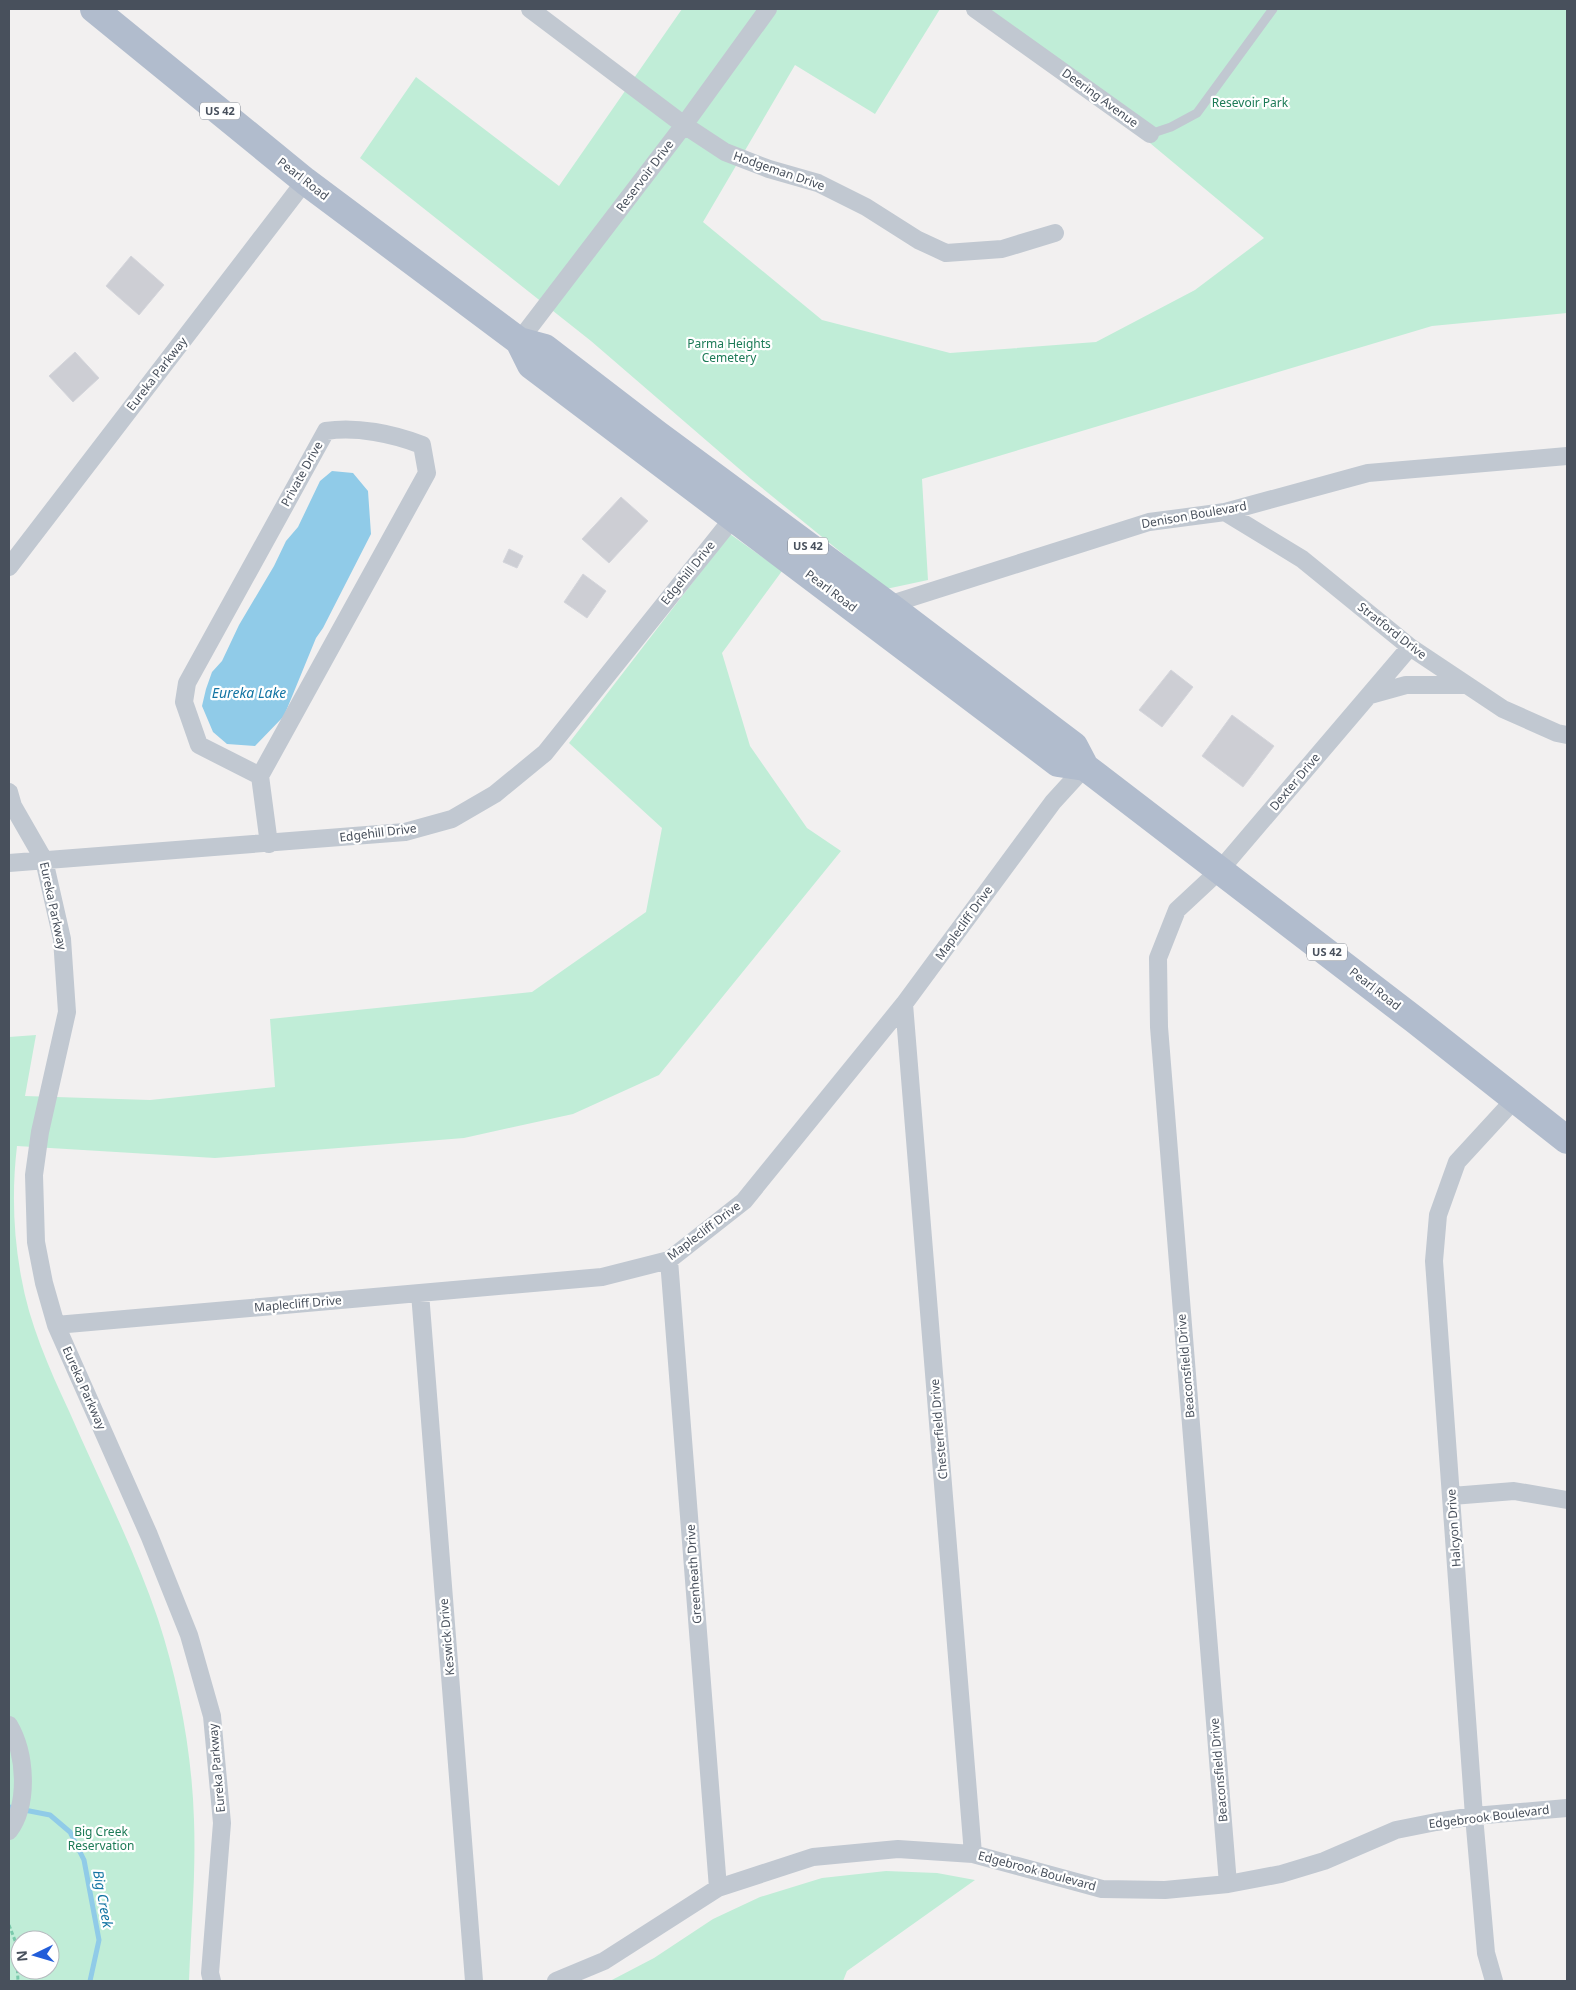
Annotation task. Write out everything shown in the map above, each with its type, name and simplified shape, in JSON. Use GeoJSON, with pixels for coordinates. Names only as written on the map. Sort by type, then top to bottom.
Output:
{"type":"FeatureCollection","features":[{"type":"Feature","properties":{"kind":"main road","name":"Pearl Road"},"geometry":{"type":"LineString","coordinates":[[94,9],[306,182],[519,341],[545,348],[656,434],[888,604],[1074,746],[1085,767],[1415,1020],[1567,1140]]}},
{"type":"Feature","properties":{"kind":"main road","name":"Pearl Road"},"geometry":{"type":"LineString","coordinates":[[519,341],[532,365],[732,518],[1058,763],[1085,767]]}},
{"type":"Feature","properties":{"kind":"street","name":"Hodgeman Drive"},"geometry":{"type":"LineString","coordinates":[[530,9],[684,125],[725,152],[818,183],[866,207],[918,240],[946,253],[1002,249],[1055,233]]}},
{"type":"Feature","properties":{"kind":"street","name":"Reservoir Drive"},"geometry":{"type":"LineString","coordinates":[[519,341],[684,125],[768,9]]}},
{"type":"Feature","properties":{"kind":"street","name":"Deering Avenue"},"geometry":{"type":"LineString","coordinates":[[975,9],[1150,134]]}},
{"type":"Feature","properties":{"kind":"street","name":"Eureka Parkway"},"geometry":{"type":"LineString","coordinates":[[9,567],[306,182]]}},
{"type":"Feature","properties":{"kind":"street","name":"Private Drive"},"geometry":{"type":"LineString","coordinates":[[338,429],[367,431],[422,445],[427,473],[260,776],[199,745],[184,702],[187,683],[326,431],[338,429]]}},
{"type":"Feature","properties":{"kind":"street","name":"Denison Boulevard"},"geometry":{"type":"LineString","coordinates":[[888,604],[1149,522],[1225,512],[1368,473],[1567,456]]}},
{"type":"Feature","properties":{"kind":"street","name":"Stratford Drive"},"geometry":{"type":"LineString","coordinates":[[1225,512],[1302,559],[1410,647],[1503,710],[1557,734],[1567,735]]}},
{"type":"Feature","properties":{"kind":"street","name":"Edgehill Drive"},"geometry":{"type":"LineString","coordinates":[[9,863],[405,832],[452,819],[495,794],[545,753],[732,518]]}},
{"type":"Feature","properties":{"kind":"street","name":"Dexter Drive"},"geometry":{"type":"LineString","coordinates":[[1220,870],[1410,647]]}},
{"type":"Feature","properties":{"kind":"street"},"geometry":{"type":"LineString","coordinates":[[1370,695],[1406,685],[1467,685]]}},
{"type":"Feature","properties":{"kind":"street","name":"Maplecliff Drive"},"geometry":{"type":"LineString","coordinates":[[56,1325],[602,1277],[669,1260],[744,1201],[904,1004],[1053,802],[1085,767]]}},
{"type":"Feature","properties":{"kind":"street"},"geometry":{"type":"LineString","coordinates":[[260,776],[269,844]]}},
{"type":"Feature","properties":{"kind":"street","name":"Eureka Parkway"},"geometry":{"type":"LineString","coordinates":[[9,792],[13,806],[44,860],[62,939],[67,1012],[40,1132],[34,1175],[36,1242],[44,1283],[56,1325],[149,1535],[189,1635],[212,1716],[222,1823],[210,1973],[212,1981]]}},
{"type":"Feature","properties":{"kind":"street","name":"Beaconsfield Drive"},"geometry":{"type":"LineString","coordinates":[[1220,870],[1177,910],[1158,958],[1158,1017],[1228,1884]]}},
{"type":"Feature","properties":{"kind":"street","name":"Chesterfield Drive"},"geometry":{"type":"LineString","coordinates":[[904,1004],[973,1854]]}},
{"type":"Feature","properties":{"kind":"street","name":"Halcyon Drive"},"geometry":{"type":"LineString","coordinates":[[1494,1981],[1486,1953],[1474,1816],[1434,1261],[1438,1216],[1457,1162],[1514,1100]]}},
{"type":"Feature","properties":{"kind":"street","name":"Greenheath Drive"},"geometry":{"type":"LineString","coordinates":[[669,1260],[718,1888]]}},
{"type":"Feature","properties":{"kind":"street","name":"Keswick Drive"},"geometry":{"type":"LineString","coordinates":[[420,1293],[474,1981]]}},
{"type":"Feature","properties":{"kind":"street"},"geometry":{"type":"LineString","coordinates":[[1452,1496],[1514,1491],[1567,1500]]}},
{"type":"Feature","properties":{"kind":"street"},"geometry":{"type":"LineString","coordinates":[[9,1725],[19,1747],[23,1765],[21,1800],[11,1829]]}},
{"type":"Feature","properties":{"kind":"street","name":"Edgebrook Boulevard"},"geometry":{"type":"LineString","coordinates":[[556,1981],[604,1961],[718,1888],[813,1857],[898,1849],[973,1854],[1102,1889],[1165,1890],[1228,1884],[1281,1874],[1324,1861],[1396,1830],[1474,1816],[1567,1808]]}},
{"type":"Feature","properties":{"kind":"lane","name":"Deering Avenue"},"geometry":{"type":"LineString","coordinates":[[1150,134],[1171,127],[1197,113],[1273,9]]}},
{"type":"Feature","properties":{"kind":"path"},"geometry":{"type":"LineString","coordinates":[[9,1925],[16,1943],[18,1981]]}},
{"type":"Feature","properties":{"kind":"green space"},"geometry":{"type":"Polygon","coordinates":[[[682,9],[940,9],[875,114],[795,65],[703,222],[822,320],[950,353],[1096,342],[1195,290],[1264,238],[989,9],[1567,9],[1567,313],[1432,326],[922,479],[928,580],[886,589],[751,479],[591,341],[360,158],[416,77],[559,186],[682,9]]]}},
{"type":"Feature","properties":{"kind":"green space","name":"Big Creek Reservation"},"geometry":{"type":"Polygon","coordinates":[[[730,534],[782,571],[722,653],[750,746],[807,828],[841,851],[659,1075],[573,1114],[464,1138],[215,1158],[17,1146],[14,1178],[15,1227],[18,1260],[29,1311],[47,1362],[116,1514],[158,1619],[178,1693],[187,1744],[193,1795],[194,1860],[189,1981],[9,1981],[9,1037],[36,1035],[25,1096],[150,1100],[275,1087],[270,1019],[532,992],[646,912],[662,828],[569,743],[730,534]]]}},
{"type":"Feature","properties":{"kind":"green space"},"geometry":{"type":"Polygon","coordinates":[[[886,1871],[937,1873],[975,1880],[847,1971],[843,1981],[610,1981],[654,1958],[713,1919],[760,1897],[822,1878],[886,1871]]]}},
{"type":"Feature","properties":{"kind":"water","name":"Eureka Lake"},"geometry":{"type":"Polygon","coordinates":[[[332,471],[353,473],[368,491],[371,534],[323,628],[316,638],[284,716],[255,746],[227,744],[213,732],[202,706],[212,672],[222,661],[239,625],[274,566],[286,541],[298,527],[320,481],[332,471]]]}},
{"type":"Feature","properties":{"kind":"building"},"geometry":{"type":"Polygon","coordinates":[[[131,256],[164,285],[139,315],[106,286],[131,256]]]}},
{"type":"Feature","properties":{"kind":"building"},"geometry":{"type":"Polygon","coordinates":[[[75,352],[99,378],[73,402],[49,376],[75,352]]]}},
{"type":"Feature","properties":{"kind":"building"},"geometry":{"type":"Polygon","coordinates":[[[621,497],[648,521],[609,563],[582,539],[621,497]]]}},
{"type":"Feature","properties":{"kind":"building"},"geometry":{"type":"Polygon","coordinates":[[[509,549],[523,556],[517,568],[503,562],[509,549]]]}},
{"type":"Feature","properties":{"kind":"building"},"geometry":{"type":"Polygon","coordinates":[[[583,574],[606,591],[587,618],[564,602],[583,574]]]}},
{"type":"Feature","properties":{"kind":"building"},"geometry":{"type":"Polygon","coordinates":[[[1171,670],[1193,687],[1162,727],[1139,710],[1171,670]]]}},
{"type":"Feature","properties":{"kind":"building"},"geometry":{"type":"Polygon","coordinates":[[[1232,715],[1274,746],[1243,787],[1202,756],[1232,715]]]}},
{"type":"Feature","properties":{"kind":"waterway","name":"Big Creek"},"geometry":{"type":"LineString","coordinates":[[9,1807],[50,1815],[70,1832],[84,1860],[99,1940],[90,1981]]}},
{"type":"Feature","properties":{"kind":"park label","name":"Resevoir Park"},"geometry":{"type":"Point","coordinates":[1250,103]}},
{"type":"Feature","properties":{"kind":"park label","name":"Parma Heights Cemetery"},"geometry":{"type":"Point","coordinates":[729,351]}}]}
